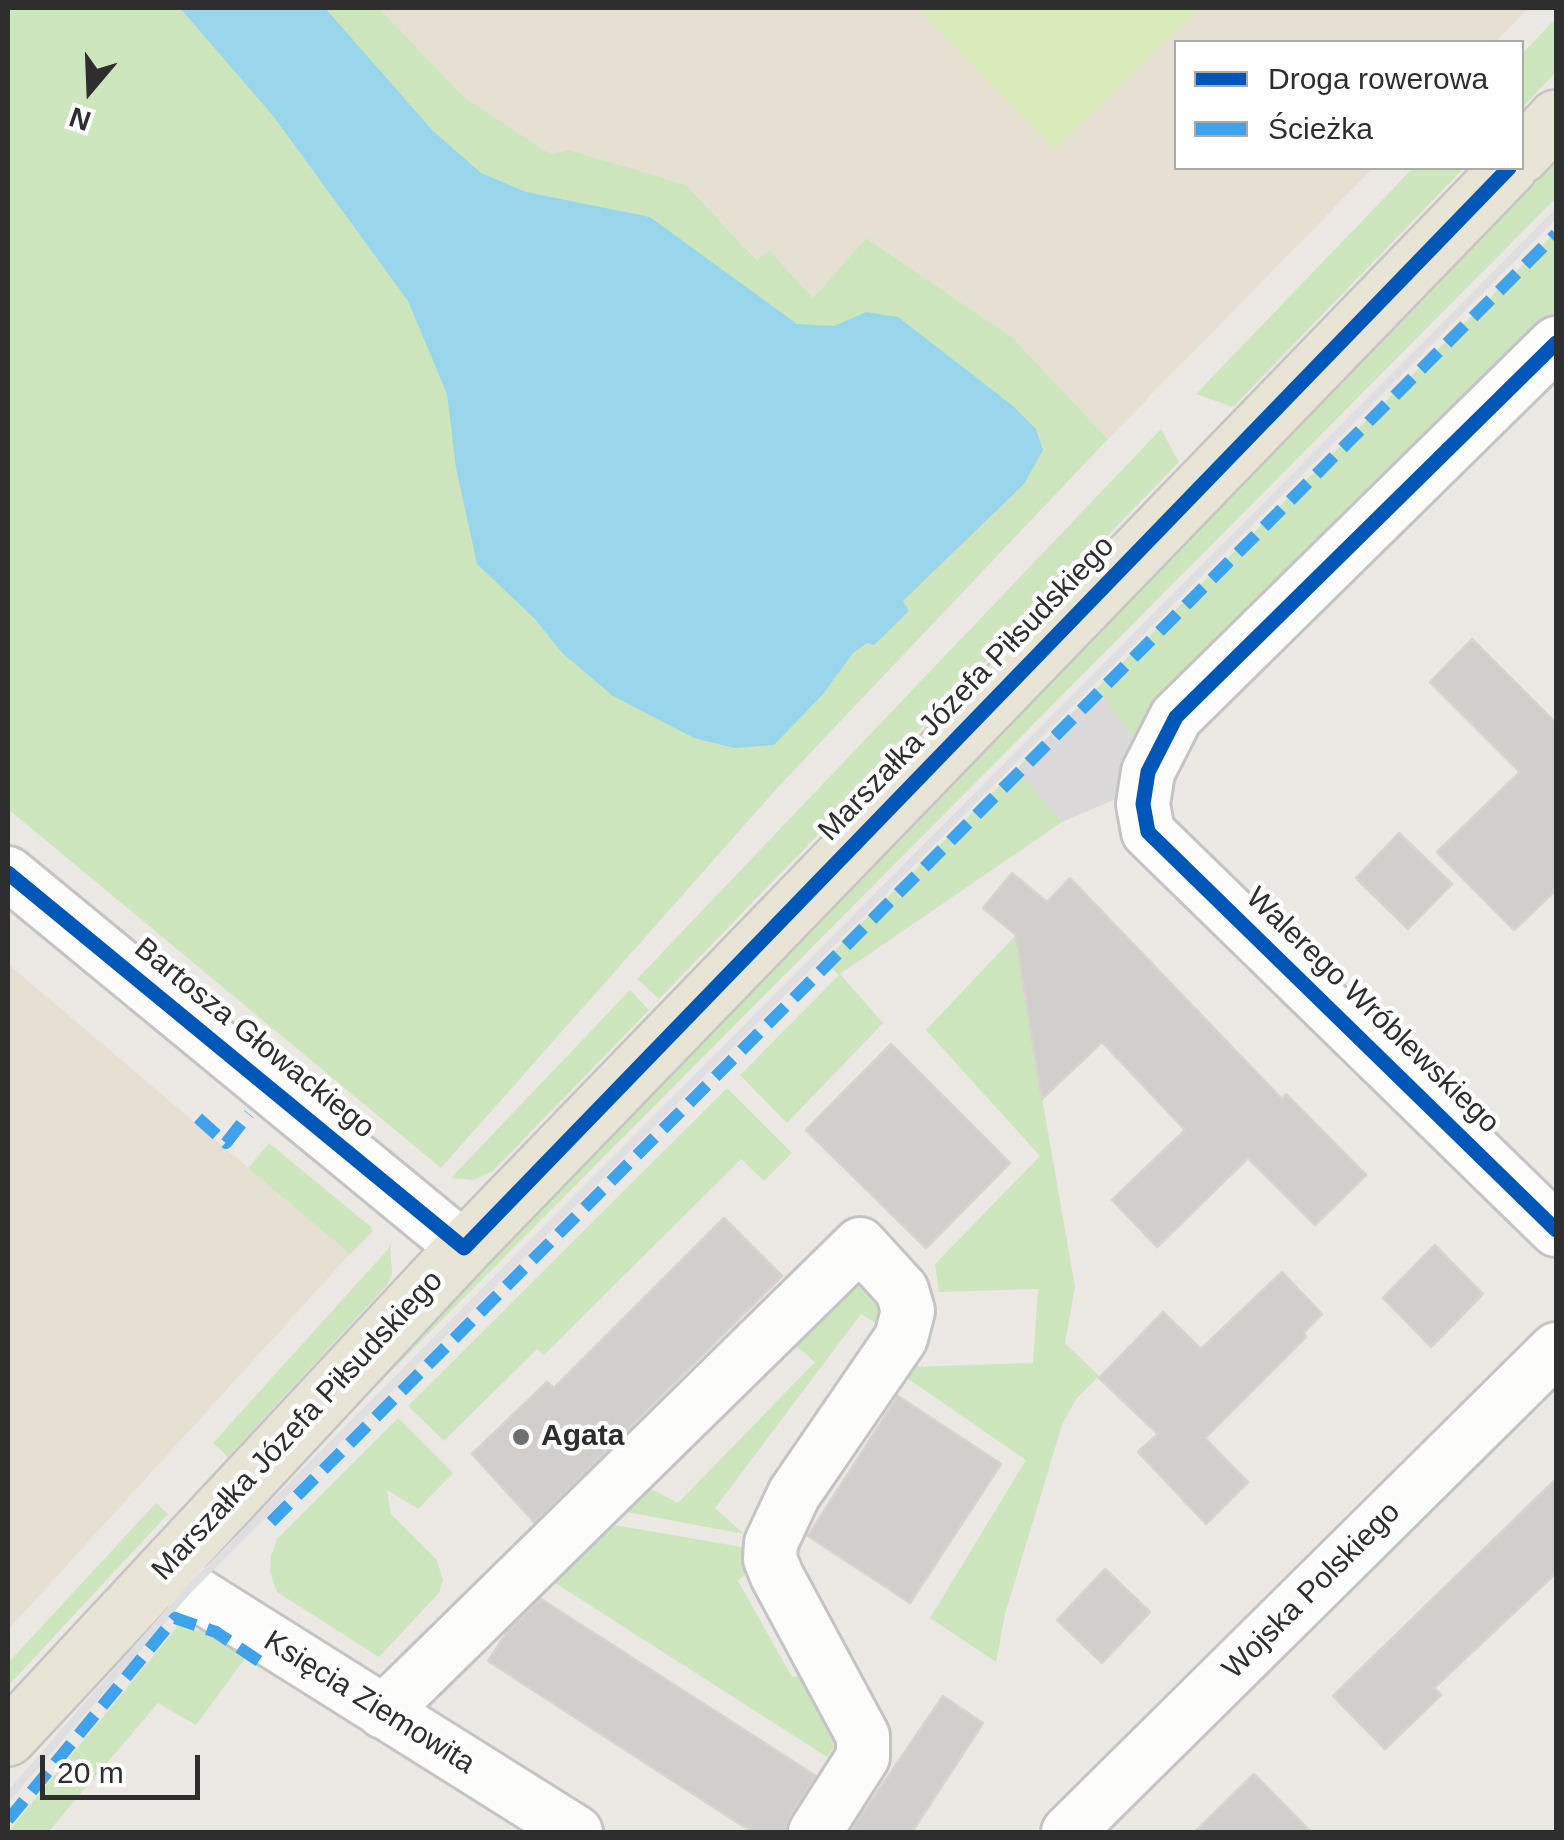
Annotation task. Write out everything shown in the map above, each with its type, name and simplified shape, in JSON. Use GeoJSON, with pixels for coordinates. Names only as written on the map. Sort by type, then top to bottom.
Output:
{"type":"FeatureCollection","features":[{"type":"Feature","properties":{"kind":"main road"},"geometry":{"type":"LineString","coordinates":[[1524,153],[1556,118]]}},
{"type":"Feature","properties":{"kind":"main road","name":"Marszałka Józefa Piłsudskiego"},"geometry":{"type":"LineString","coordinates":[[8,1738],[464,1248],[1507,170]]}},
{"type":"Feature","properties":{"kind":"street","name":"Walerego Wróblewskiego"},"geometry":{"type":"LineString","coordinates":[[1556,343],[1176,717],[1148,772],[1144,804],[1148,832],[1556,1230]]}},
{"type":"Feature","properties":{"kind":"street","name":"Bartosza Głowackiego"},"geometry":{"type":"LineString","coordinates":[[8,873],[464,1248]]}},
{"type":"Feature","properties":{"kind":"street"},"geometry":{"type":"LineString","coordinates":[[383,1712],[860,1244],[902,1290],[908,1311],[902,1338],[794,1494],[771,1544],[770,1559],[777,1576],[863,1736],[863,1757],[814,1832]]}},
{"type":"Feature","properties":{"kind":"street","name":"Wojska Polskiego"},"geometry":{"type":"LineString","coordinates":[[1068,1832],[1556,1349]]}},
{"type":"Feature","properties":{"kind":"street","name":"Księcia Ziemowita"},"geometry":{"type":"LineString","coordinates":[[162,1572],[576,1832]]}},
{"type":"Feature","properties":{"kind":"shaded area"},"geometry":{"type":"Polygon","coordinates":[[[379,8],[1529,8],[1497,40],[1174,40],[1174,170],[1371,170],[1108,439],[1013,338],[866,238],[813,298],[769,250],[758,260],[686,185],[552,155],[464,97],[379,8]]]}},
{"type":"Feature","properties":{"kind":"shaded area"},"geometry":{"type":"Polygon","coordinates":[[[1097,688],[1144,753],[1130,793],[1062,822],[1016,769],[1097,688]]]}},
{"type":"Feature","properties":{"kind":"shaded area"},"geometry":{"type":"Polygon","coordinates":[[[8,964],[350,1254],[8,1630],[8,964]]]}},
{"type":"Feature","properties":{"kind":"green space"},"geometry":{"type":"Polygon","coordinates":[[[8,8],[379,8],[464,97],[552,155],[569,150],[686,185],[757,260],[769,250],[813,298],[866,238],[1013,338],[1108,439],[779,786],[441,1168],[8,809],[8,8]]]}},
{"type":"Feature","properties":{"kind":"green space"},"geometry":{"type":"Polygon","coordinates":[[[917,8],[1200,8],[1055,149],[917,8]]]}},
{"type":"Feature","properties":{"kind":"green space"},"geometry":{"type":"Polygon","coordinates":[[[1556,18],[1556,72],[1524,106],[1524,52],[1556,18]]]}},
{"type":"Feature","properties":{"kind":"green space"},"geometry":{"type":"Polygon","coordinates":[[[1556,160],[1556,198],[270,1493],[910,826],[1556,160]]]}},
{"type":"Feature","properties":{"kind":"green space"},"geometry":{"type":"Polygon","coordinates":[[[1411,170],[1462,170],[1233,407],[1196,394],[1411,170]]]}},
{"type":"Feature","properties":{"kind":"green space"},"geometry":{"type":"Polygon","coordinates":[[[1556,232],[1556,320],[1144,753],[1097,688],[1556,232]]]}},
{"type":"Feature","properties":{"kind":"green space"},"geometry":{"type":"Polygon","coordinates":[[[1161,429],[1179,462],[659,999],[637,979],[1161,429]]]}},
{"type":"Feature","properties":{"kind":"green space"},"geometry":{"type":"Polygon","coordinates":[[[1016,769],[1062,822],[840,974],[883,1023],[787,1123],[740,1075],[839,975],[824,961],[1016,769]]]}},
{"type":"Feature","properties":{"kind":"green space"},"geometry":{"type":"Polygon","coordinates":[[[1014,937],[1075,1287],[1065,1343],[1099,1376],[1076,1399],[1062,1425],[1005,1614],[996,1662],[930,1618],[1026,1460],[901,1374],[906,1367],[1033,1363],[1038,1289],[939,1292],[935,1264],[1040,1156],[926,1030],[1014,937]]]}},
{"type":"Feature","properties":{"kind":"green space"},"geometry":{"type":"Polygon","coordinates":[[[630,990],[649,1010],[493,1171],[473,1180],[451,1178],[630,990]]]}},
{"type":"Feature","properties":{"kind":"green space"},"geometry":{"type":"Polygon","coordinates":[[[727,1088],[792,1153],[764,1181],[741,1159],[544,1355],[537,1349],[444,1441],[408,1406],[727,1088]]]}},
{"type":"Feature","properties":{"kind":"green space"},"geometry":{"type":"Polygon","coordinates":[[[269,1143],[371,1227],[372,1232],[350,1254],[248,1168],[269,1143]]]}},
{"type":"Feature","properties":{"kind":"green space"},"geometry":{"type":"Polygon","coordinates":[[[390,1240],[392,1274],[387,1285],[228,1457],[213,1443],[389,1248],[390,1240]]]}},
{"type":"Feature","properties":{"kind":"green space"},"geometry":{"type":"Polygon","coordinates":[[[849,1282],[865,1284],[877,1293],[887,1330],[861,1314],[715,1508],[744,1534],[616,1510],[643,1485],[678,1503],[815,1362],[786,1337],[849,1282]]]}},
{"type":"Feature","properties":{"kind":"green space"},"geometry":{"type":"Polygon","coordinates":[[[398,1418],[453,1473],[418,1509],[387,1490],[391,1514],[437,1560],[443,1580],[439,1593],[379,1657],[277,1592],[270,1572],[271,1556],[277,1539],[398,1418]]]}},
{"type":"Feature","properties":{"kind":"green space"},"geometry":{"type":"Polygon","coordinates":[[[156,1503],[168,1514],[8,1686],[8,1663],[156,1503]]]}},
{"type":"Feature","properties":{"kind":"green space"},"geometry":{"type":"Polygon","coordinates":[[[603,1523],[753,1549],[757,1562],[738,1581],[792,1677],[820,1673],[849,1725],[827,1757],[538,1572],[603,1523]]]}},
{"type":"Feature","properties":{"kind":"green space"},"geometry":{"type":"Polygon","coordinates":[[[178,1626],[210,1633],[246,1657],[196,1725],[158,1703],[48,1832],[8,1832],[178,1626]]]}},
{"type":"Feature","properties":{"kind":"water"},"geometry":{"type":"Polygon","coordinates":[[[180,8],[325,8],[433,131],[481,173],[526,192],[650,217],[797,324],[834,326],[866,312],[898,317],[1013,406],[1036,429],[1043,450],[1024,484],[903,601],[909,611],[874,645],[867,643],[853,653],[823,694],[774,745],[734,748],[694,738],[613,696],[562,653],[535,619],[477,564],[456,468],[447,394],[408,301],[274,117],[180,8]]]}},
{"type":"Feature","properties":{"kind":"building"},"geometry":{"type":"Polygon","coordinates":[[[1472,639],[1556,723],[1556,890],[1514,930],[1437,852],[1520,772],[1430,682],[1472,639]]]}},
{"type":"Feature","properties":{"kind":"building"},"geometry":{"type":"Polygon","coordinates":[[[1399,833],[1452,884],[1408,929],[1356,878],[1399,833]]]}},
{"type":"Feature","properties":{"kind":"building"},"geometry":{"type":"Polygon","coordinates":[[[1012,873],[1047,902],[1070,878],[1282,1099],[1286,1094],[1366,1175],[1315,1225],[1248,1158],[1157,1247],[1112,1200],[1185,1130],[1102,1042],[1042,1099],[1015,934],[983,908],[1012,873]]]}},
{"type":"Feature","properties":{"kind":"building"},"geometry":{"type":"Polygon","coordinates":[[[891,1044],[1010,1163],[926,1248],[806,1130],[891,1044]]]}},
{"type":"Feature","properties":{"kind":"building"},"geometry":{"type":"Polygon","coordinates":[[[724,1218],[782,1276],[534,1522],[472,1454],[547,1382],[554,1388],[724,1218]]]}},
{"type":"Feature","properties":{"kind":"building"},"geometry":{"type":"Polygon","coordinates":[[[1435,1245],[1483,1294],[1431,1347],[1383,1298],[1435,1245]]]}},
{"type":"Feature","properties":{"kind":"building"},"geometry":{"type":"Polygon","coordinates":[[[1282,1272],[1322,1314],[1304,1332],[1306,1337],[1205,1438],[1248,1482],[1206,1524],[1138,1452],[1158,1434],[1099,1378],[1163,1312],[1201,1349],[1282,1272]]]}},
{"type":"Feature","properties":{"kind":"building"},"geometry":{"type":"Polygon","coordinates":[[[898,1396],[1001,1464],[910,1603],[808,1536],[898,1396]]]}},
{"type":"Feature","properties":{"kind":"building"},"geometry":{"type":"Polygon","coordinates":[[[1556,1479],[1556,1573],[1434,1688],[1441,1695],[1385,1749],[1333,1696],[1556,1479]]]}},
{"type":"Feature","properties":{"kind":"building"},"geometry":{"type":"Polygon","coordinates":[[[1105,1569],[1150,1612],[1102,1663],[1057,1620],[1105,1569]]]}},
{"type":"Feature","properties":{"kind":"building"},"geometry":{"type":"Polygon","coordinates":[[[541,1599],[816,1776],[790,1816],[785,1832],[752,1832],[488,1661],[507,1632],[541,1599]]]}},
{"type":"Feature","properties":{"kind":"building"},"geometry":{"type":"Polygon","coordinates":[[[943,1696],[983,1723],[912,1832],[850,1832],[943,1696]]]}},
{"type":"Feature","properties":{"kind":"building"},"geometry":{"type":"Polygon","coordinates":[[[1254,1774],[1311,1832],[1195,1832],[1254,1774]]]}},
{"type":"Feature","properties":{"kind":"railway"},"geometry":{"type":"LineString","coordinates":[[8,1797],[188,1590],[1556,214]]}},
{"type":"Feature","properties":{"kind":"marked path"},"geometry":{"type":"LineString","coordinates":[[271,1522],[1556,234]]}},
{"type":"Feature","properties":{"kind":"marked path"},"geometry":{"type":"LineString","coordinates":[[198,1118],[226,1143],[249,1114]]}},
{"type":"Feature","properties":{"kind":"marked path"},"geometry":{"type":"LineString","coordinates":[[8,1820],[175,1618],[216,1632],[259,1661]]}},
{"type":"Feature","properties":{"kind":"cycle path"},"geometry":{"type":"LineString","coordinates":[[8,873],[464,1248],[1507,170]]}},
{"type":"Feature","properties":{"kind":"cycle path"},"geometry":{"type":"LineString","coordinates":[[1556,343],[1176,717],[1148,772],[1143,804],[1148,832],[1556,1230]]}},
{"type":"Feature","properties":{"kind":"place","name":"Agata"},"geometry":{"type":"Point","coordinates":[521,1437]}}]}
